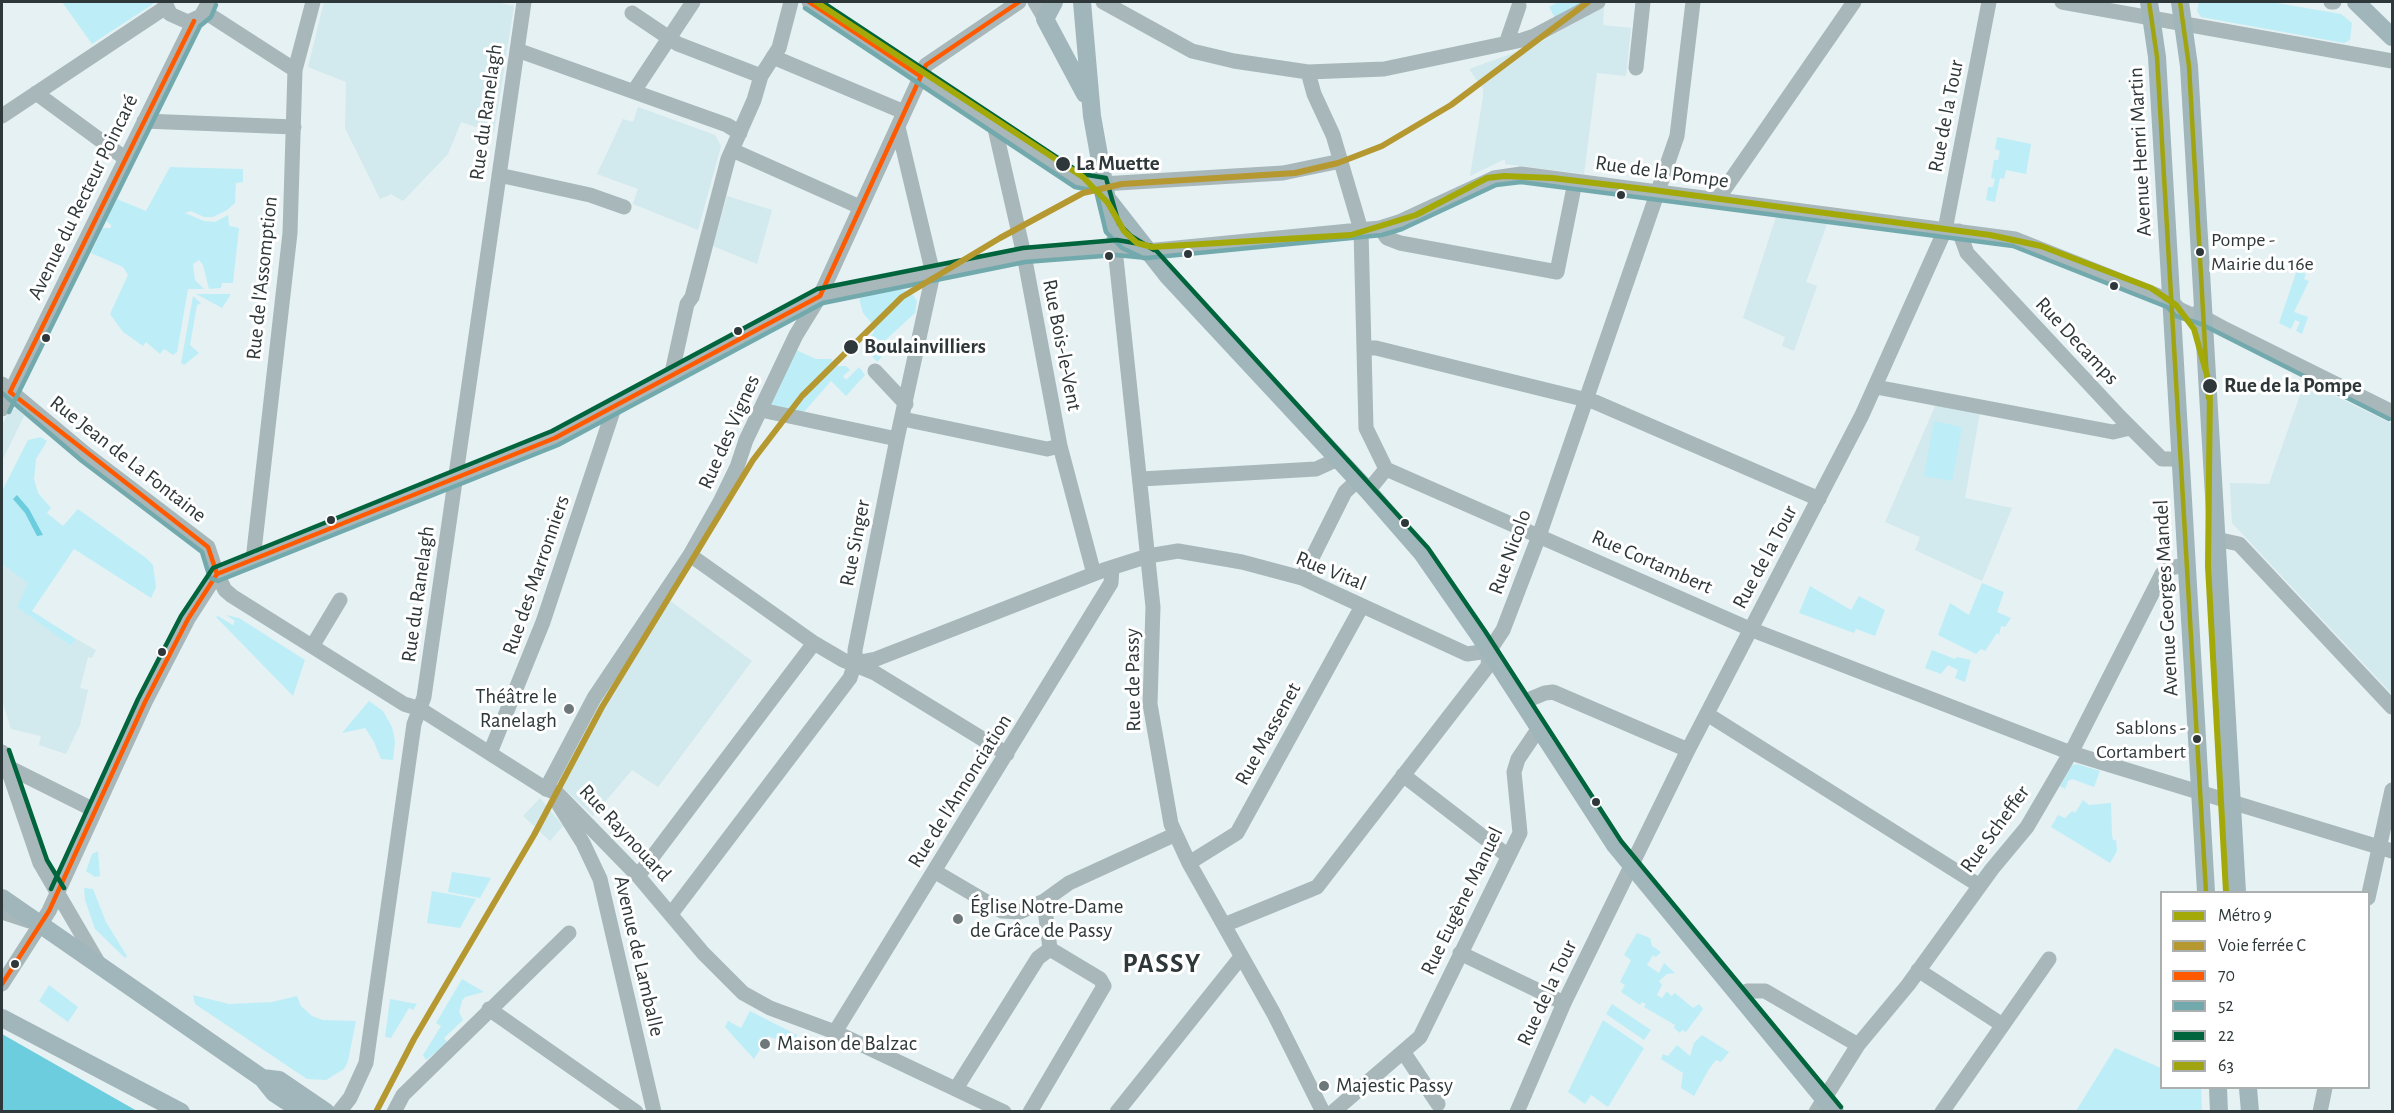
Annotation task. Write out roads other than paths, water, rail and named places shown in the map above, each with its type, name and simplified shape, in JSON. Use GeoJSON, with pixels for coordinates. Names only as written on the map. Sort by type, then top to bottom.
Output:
{"type":"FeatureCollection","features":[{"type":"Feature","properties":{"kind":"main road"},"geometry":{"type":"LineString","coordinates":[[1054,2],[1045,20],[1082,84],[1092,116]]}},
{"type":"Feature","properties":{"kind":"main road"},"geometry":{"type":"LineString","coordinates":[[1082,2],[1092,116],[1103,190],[1112,228],[1126,242],[1146,251]]}},
{"type":"Feature","properties":{"kind":"main road"},"geometry":{"type":"LineString","coordinates":[[2180,2],[2189,66],[2237,891]]}},
{"type":"Feature","properties":{"kind":"main road"},"geometry":{"type":"LineString","coordinates":[[2356,2],[2392,37]]}},
{"type":"Feature","properties":{"kind":"main road","name":"Avenue Henri Martin"},"geometry":{"type":"LineString","coordinates":[[2150,10],[2157,57],[2171,301]]}},
{"type":"Feature","properties":{"kind":"main road"},"geometry":{"type":"LineString","coordinates":[[1103,190],[1138,235],[1146,251],[1422,553],[1631,866],[1741,998],[1825,1107]]}},
{"type":"Feature","properties":{"kind":"main road","name":"Avenue Georges Mandel"},"geometry":{"type":"LineString","coordinates":[[2171,301],[2206,891]]}},
{"type":"Feature","properties":{"kind":"main road"},"geometry":{"type":"LineString","coordinates":[[2,898],[262,1078],[274,1093],[297,1110]]}},
{"type":"Feature","properties":{"kind":"main road"},"geometry":{"type":"LineString","coordinates":[[2,1018],[181,1112]]}},
{"type":"Feature","properties":{"kind":"main road"},"geometry":{"type":"LineString","coordinates":[[262,1078],[279,1080],[326,1112]]}},
{"type":"Feature","properties":{"kind":"main road"},"geometry":{"type":"LineString","coordinates":[[2218,1089],[2219,1112]]}},
{"type":"Feature","properties":{"kind":"main road"},"geometry":{"type":"LineString","coordinates":[[2248,1089],[2250,1112]]}},
{"type":"Feature","properties":{"kind":"street","name":"Rue de l'Assomption"},"geometry":{"type":"LineString","coordinates":[[253,560],[290,232],[295,70],[313,2]]}},
{"type":"Feature","properties":{"kind":"street","name":"Rue du Ranelagh"},"geometry":{"type":"LineString","coordinates":[[339,1112],[350,1098],[366,1064],[414,724],[424,697],[524,2]]}},
{"type":"Feature","properties":{"kind":"street"},"geometry":{"type":"LineString","coordinates":[[634,91],[693,2]]}},
{"type":"Feature","properties":{"kind":"street"},"geometry":{"type":"LineString","coordinates":[[671,377],[687,304],[692,297],[711,231],[714,209],[732,150],[761,76],[779,48],[791,2]]}},
{"type":"Feature","properties":{"kind":"street"},"geometry":{"type":"LineString","coordinates":[[809,2],[1079,181],[1103,190],[1283,173],[1341,161]]}},
{"type":"Feature","properties":{"kind":"street"},"geometry":{"type":"LineString","coordinates":[[920,76],[926,65],[1019,2]]}},
{"type":"Feature","properties":{"kind":"street"},"geometry":{"type":"LineString","coordinates":[[1035,2],[1045,20]]}},
{"type":"Feature","properties":{"kind":"street"},"geometry":{"type":"LineString","coordinates":[[1103,2],[1192,51],[1234,62],[1308,72],[1384,69],[1449,57],[1534,36],[1598,2]]}},
{"type":"Feature","properties":{"kind":"street"},"geometry":{"type":"LineString","coordinates":[[1636,68],[1643,2]]}},
{"type":"Feature","properties":{"kind":"street","name":"Rue Nicolo"},"geometry":{"type":"LineString","coordinates":[[1224,925],[1317,887],[1488,666],[1489,651],[1503,630],[1539,536],[1677,136],[1693,2]]}},
{"type":"Feature","properties":{"kind":"street"},"geometry":{"type":"LineString","coordinates":[[1717,200],[1854,2]]}},
{"type":"Feature","properties":{"kind":"street","name":"Rue de la Tour"},"geometry":{"type":"LineString","coordinates":[[1517,1112],[1564,1003],[1688,750],[1876,387],[1952,231],[1989,2]]}},
{"type":"Feature","properties":{"kind":"street"},"geometry":{"type":"LineString","coordinates":[[2062,2],[2150,10],[2184,24],[2392,61]]}},
{"type":"Feature","properties":{"kind":"street"},"geometry":{"type":"LineString","coordinates":[[1507,41],[1522,3]]}},
{"type":"Feature","properties":{"kind":"street"},"geometry":{"type":"LineString","coordinates":[[2,116],[165,4],[176,19],[202,12],[295,70]]}},
{"type":"Feature","properties":{"kind":"street","name":"Avenue du Recteur Poincaré"},"geometry":{"type":"LineString","coordinates":[[2,409],[6,388],[202,12]]}},
{"type":"Feature","properties":{"kind":"street"},"geometry":{"type":"LineString","coordinates":[[632,13],[669,38],[761,76]]}},
{"type":"Feature","properties":{"kind":"street"},"geometry":{"type":"LineString","coordinates":[[517,50],[630,93],[634,91],[727,125],[740,133]]}},
{"type":"Feature","properties":{"kind":"street"},"geometry":{"type":"LineString","coordinates":[[773,57],[904,112]]}},
{"type":"Feature","properties":{"kind":"street"},"geometry":{"type":"LineString","coordinates":[[1302,578],[1345,492],[1363,486],[1386,469],[1383,459],[1368,436],[1361,230],[1341,161],[1324,113],[1314,94],[1308,72]]}},
{"type":"Feature","properties":{"kind":"street","name":"Rue des Vignes"},"geometry":{"type":"LineString","coordinates":[[546,789],[594,698],[690,555],[733,476],[796,335],[820,296],[920,76]]}},
{"type":"Feature","properties":{"kind":"street"},"geometry":{"type":"LineString","coordinates":[[36,93],[126,159]]}},
{"type":"Feature","properties":{"kind":"street"},"geometry":{"type":"LineString","coordinates":[[144,121],[294,127]]}},
{"type":"Feature","properties":{"kind":"street","name":"Rue Bois-le-Vent"},"geometry":{"type":"LineString","coordinates":[[994,124],[1024,255],[1060,446],[1094,574]]}},
{"type":"Feature","properties":{"kind":"street","name":"Rue Singer"},"geometry":{"type":"LineString","coordinates":[[671,914],[850,678],[855,663],[855,650],[897,439],[933,274],[898,127]]}},
{"type":"Feature","properties":{"kind":"street"},"geometry":{"type":"LineString","coordinates":[[732,150],[860,207]]}},
{"type":"Feature","properties":{"kind":"street"},"geometry":{"type":"LineString","coordinates":[[499,175],[590,195],[624,207]]}},
{"type":"Feature","properties":{"kind":"street","name":"Rue de la Pompe"},"geometry":{"type":"LineString","coordinates":[[217,574],[555,438],[820,296],[1024,255],[1116,247],[1146,251],[1380,228],[1507,175],[1659,192],[2015,239],[2171,301],[2178,299],[2196,308],[2203,317],[2392,412]]}},
{"type":"Feature","properties":{"kind":"street"},"geometry":{"type":"LineString","coordinates":[[1380,228],[1386,238],[1400,243],[1557,272],[1575,182]]}},
{"type":"Feature","properties":{"kind":"street","name":"Rue de Passy"},"geometry":{"type":"LineString","coordinates":[[1112,228],[1116,247],[1153,607],[1150,704],[1156,748],[1174,835],[1274,1014],[1323,1112]]}},
{"type":"Feature","properties":{"kind":"street","name":"Rue Decamps"},"geometry":{"type":"LineString","coordinates":[[1952,231],[1967,253],[2130,428],[2162,459],[2181,459]]}},
{"type":"Feature","properties":{"kind":"street"},"geometry":{"type":"LineString","coordinates":[[1365,348],[1376,348],[1585,399],[1819,499]]}},
{"type":"Feature","properties":{"kind":"street"},"geometry":{"type":"LineString","coordinates":[[875,371],[904,411],[1047,449],[1060,446]]}},
{"type":"Feature","properties":{"kind":"street"},"geometry":{"type":"LineString","coordinates":[[1876,387],[2113,432],[2130,428]]}},
{"type":"Feature","properties":{"kind":"street","name":"Rue Jean de La Fontaine"},"geometry":{"type":"LineString","coordinates":[[6,388],[208,547],[217,574]]}},
{"type":"Feature","properties":{"kind":"street","name":"Rue des Marronniers"},"geometry":{"type":"LineString","coordinates":[[490,753],[543,622],[614,408]]}},
{"type":"Feature","properties":{"kind":"street"},"geometry":{"type":"LineString","coordinates":[[761,410],[897,439]]}},
{"type":"Feature","properties":{"kind":"street"},"geometry":{"type":"LineString","coordinates":[[1141,479],[1316,469],[1338,459]]}},
{"type":"Feature","properties":{"kind":"street","name":"Rue Cortambert"},"geometry":{"type":"LineString","coordinates":[[1386,469],[1750,629],[2071,753],[2386,849]]}},
{"type":"Feature","properties":{"kind":"street"},"geometry":{"type":"LineString","coordinates":[[2216,539],[2239,544],[2392,707]]}},
{"type":"Feature","properties":{"kind":"street","name":"Rue Vital"},"geometry":{"type":"LineString","coordinates":[[855,663],[876,659],[1094,574],[1148,556],[1178,551],[1242,562],[1302,578],[1467,654],[1489,651]]}},
{"type":"Feature","properties":{"kind":"street"},"geometry":{"type":"LineString","coordinates":[[690,555],[814,643],[843,660],[855,663],[1007,754]]}},
{"type":"Feature","properties":{"kind":"street","name":"Rue Scheffer"},"geometry":{"type":"LineString","coordinates":[[1825,1107],[1858,1045],[2027,827],[2071,753],[2162,574],[2169,568],[2186,565]]}},
{"type":"Feature","properties":{"kind":"street","name":"Rue de l'Annonciation"},"geometry":{"type":"LineString","coordinates":[[835,1032],[1111,583],[1112,568]]}},
{"type":"Feature","properties":{"kind":"street"},"geometry":{"type":"LineString","coordinates":[[2,984],[58,892],[94,810],[188,619],[217,574]]}},
{"type":"Feature","properties":{"kind":"street","name":"Rue Raynouard"},"geometry":{"type":"LineString","coordinates":[[217,574],[225,590],[232,596],[404,704],[420,709],[546,789]]}},
{"type":"Feature","properties":{"kind":"street"},"geometry":{"type":"LineString","coordinates":[[313,645],[340,600]]}},
{"type":"Feature","properties":{"kind":"street","name":"Rue Massenet"},"geometry":{"type":"LineString","coordinates":[[1189,863],[1237,833],[1362,606]]}},
{"type":"Feature","properties":{"kind":"street"},"geometry":{"type":"LineString","coordinates":[[638,876],[814,643]]}},
{"type":"Feature","properties":{"kind":"street"},"geometry":{"type":"LineString","coordinates":[[1523,702],[1545,693],[1553,693],[1688,750]]}},
{"type":"Feature","properties":{"kind":"street"},"geometry":{"type":"LineString","coordinates":[[1707,714],[1980,886]]}},
{"type":"Feature","properties":{"kind":"street","name":"Rue Eugène Manuel"},"geometry":{"type":"LineString","coordinates":[[1333,1112],[1420,1037],[1520,830],[1514,772],[1518,759],[1539,728]]}},
{"type":"Feature","properties":{"kind":"street"},"geometry":{"type":"LineString","coordinates":[[4,759],[94,810]]}},
{"type":"Feature","properties":{"kind":"street"},"geometry":{"type":"LineString","coordinates":[[4,759],[40,863],[99,964]]}},
{"type":"Feature","properties":{"kind":"street"},"geometry":{"type":"LineString","coordinates":[[1403,775],[1508,856]]}},
{"type":"Feature","properties":{"kind":"street","name":"Avenue de Lamballe"},"geometry":{"type":"LineString","coordinates":[[546,789],[567,809],[600,879],[654,1112]]}},
{"type":"Feature","properties":{"kind":"street"},"geometry":{"type":"LineString","coordinates":[[2370,893],[2386,849],[2392,790]]}},
{"type":"Feature","properties":{"kind":"street","name":"Rue Raynouard"},"geometry":{"type":"LineString","coordinates":[[567,809],[638,876],[703,953],[743,993],[770,1008],[835,1032],[1004,1112]]}},
{"type":"Feature","properties":{"kind":"street"},"geometry":{"type":"LineString","coordinates":[[934,871],[1002,911],[1020,912],[1044,901],[1069,883],[1174,835]]}},
{"type":"Feature","properties":{"kind":"street"},"geometry":{"type":"LineString","coordinates":[[1044,901],[1050,949]]}},
{"type":"Feature","properties":{"kind":"street"},"geometry":{"type":"LineString","coordinates":[[2,912],[40,925]]}},
{"type":"Feature","properties":{"kind":"street"},"geometry":{"type":"LineString","coordinates":[[394,1112],[401,1098],[569,933]]}},
{"type":"Feature","properties":{"kind":"street"},"geometry":{"type":"LineString","coordinates":[[1030,1112],[1104,986],[1100,979],[1050,949]]}},
{"type":"Feature","properties":{"kind":"street"},"geometry":{"type":"LineString","coordinates":[[957,1088],[1038,958],[1050,949]]}},
{"type":"Feature","properties":{"kind":"street"},"geometry":{"type":"LineString","coordinates":[[1460,953],[1564,1003]]}},
{"type":"Feature","properties":{"kind":"street"},"geometry":{"type":"LineString","coordinates":[[1117,1112],[1241,957]]}},
{"type":"Feature","properties":{"kind":"street"},"geometry":{"type":"LineString","coordinates":[[1949,1107],[2001,1024],[2049,958]]}},
{"type":"Feature","properties":{"kind":"street"},"geometry":{"type":"LineString","coordinates":[[1918,970],[2001,1024]]}},
{"type":"Feature","properties":{"kind":"street"},"geometry":{"type":"LineString","coordinates":[[1741,998],[1747,991],[1755,989],[1765,991],[1858,1045]]}},
{"type":"Feature","properties":{"kind":"street"},"geometry":{"type":"LineString","coordinates":[[489,1010],[636,1112]]}},
{"type":"Feature","properties":{"kind":"street"},"geometry":{"type":"LineString","coordinates":[[1404,1053],[1437,1109]]}},
{"type":"Feature","properties":{"kind":"street"},"geometry":{"type":"LineString","coordinates":[[2319,1112],[2325,1089]]}},
{"type":"Feature","properties":{"kind":"water"},"geometry":{"type":"Polygon","coordinates":[[[17,495],[29,509],[43,535],[37,536],[25,513],[13,499],[17,495]]]}},
{"type":"Feature","properties":{"kind":"water"},"geometry":{"type":"Polygon","coordinates":[[[2,1034],[137,1111],[2,1111],[2,1034]]]}},
{"type":"Feature","properties":{"kind":"metro line","name":"9"},"geometry":{"type":"LineString","coordinates":[[816,2],[1083,177],[1108,203],[1124,231],[1137,243],[1152,247],[1351,235],[1416,215],[1487,178],[1504,176],[1552,178],[1653,190],[1990,235],[2041,246],[2151,288],[2176,305],[2194,329],[2210,386],[2208,566],[2226,891]]}},
{"type":"Feature","properties":{"kind":"rail line","name":"C"},"geometry":{"type":"LineString","coordinates":[[376,1112],[414,1039],[534,835],[602,707],[753,460],[802,396],[902,297],[1000,238],[1083,193],[1122,184],[1295,173],[1338,163],[1382,146],[1451,105],[1588,2]]}},
{"type":"Feature","properties":{"kind":"place","name":"La Muette"},"geometry":{"type":"Point","coordinates":[1063,164]}},
{"type":"Feature","properties":{"kind":"place","name":"Pompe - Mairie du 16e"},"geometry":{"type":"Point","coordinates":[2200,252]}},
{"type":"Feature","properties":{"kind":"place","name":"Boulainvilliers"},"geometry":{"type":"Point","coordinates":[851,347]}},
{"type":"Feature","properties":{"kind":"place","name":"Rue de la Pompe"},"geometry":{"type":"Point","coordinates":[2210,386]}},
{"type":"Feature","properties":{"kind":"place","name":"Théâtre le Ranelagh"},"geometry":{"type":"Point","coordinates":[569,709]}},
{"type":"Feature","properties":{"kind":"place","name":"Sablons - Cortambert"},"geometry":{"type":"Point","coordinates":[2197,739]}},
{"type":"Feature","properties":{"kind":"place","name":"Église Notre-Dame de Grâce de Passy"},"geometry":{"type":"Point","coordinates":[958,919]}},
{"type":"Feature","properties":{"kind":"place","name":"Maison de Balzac"},"geometry":{"type":"Point","coordinates":[765,1044]}},
{"type":"Feature","properties":{"kind":"place","name":"Majestic Passy"},"geometry":{"type":"Point","coordinates":[1324,1086]}},
{"type":"Feature","properties":{"kind":"district","name":"PASSY"},"geometry":{"type":"Point","coordinates":[1162,964]}}]}
